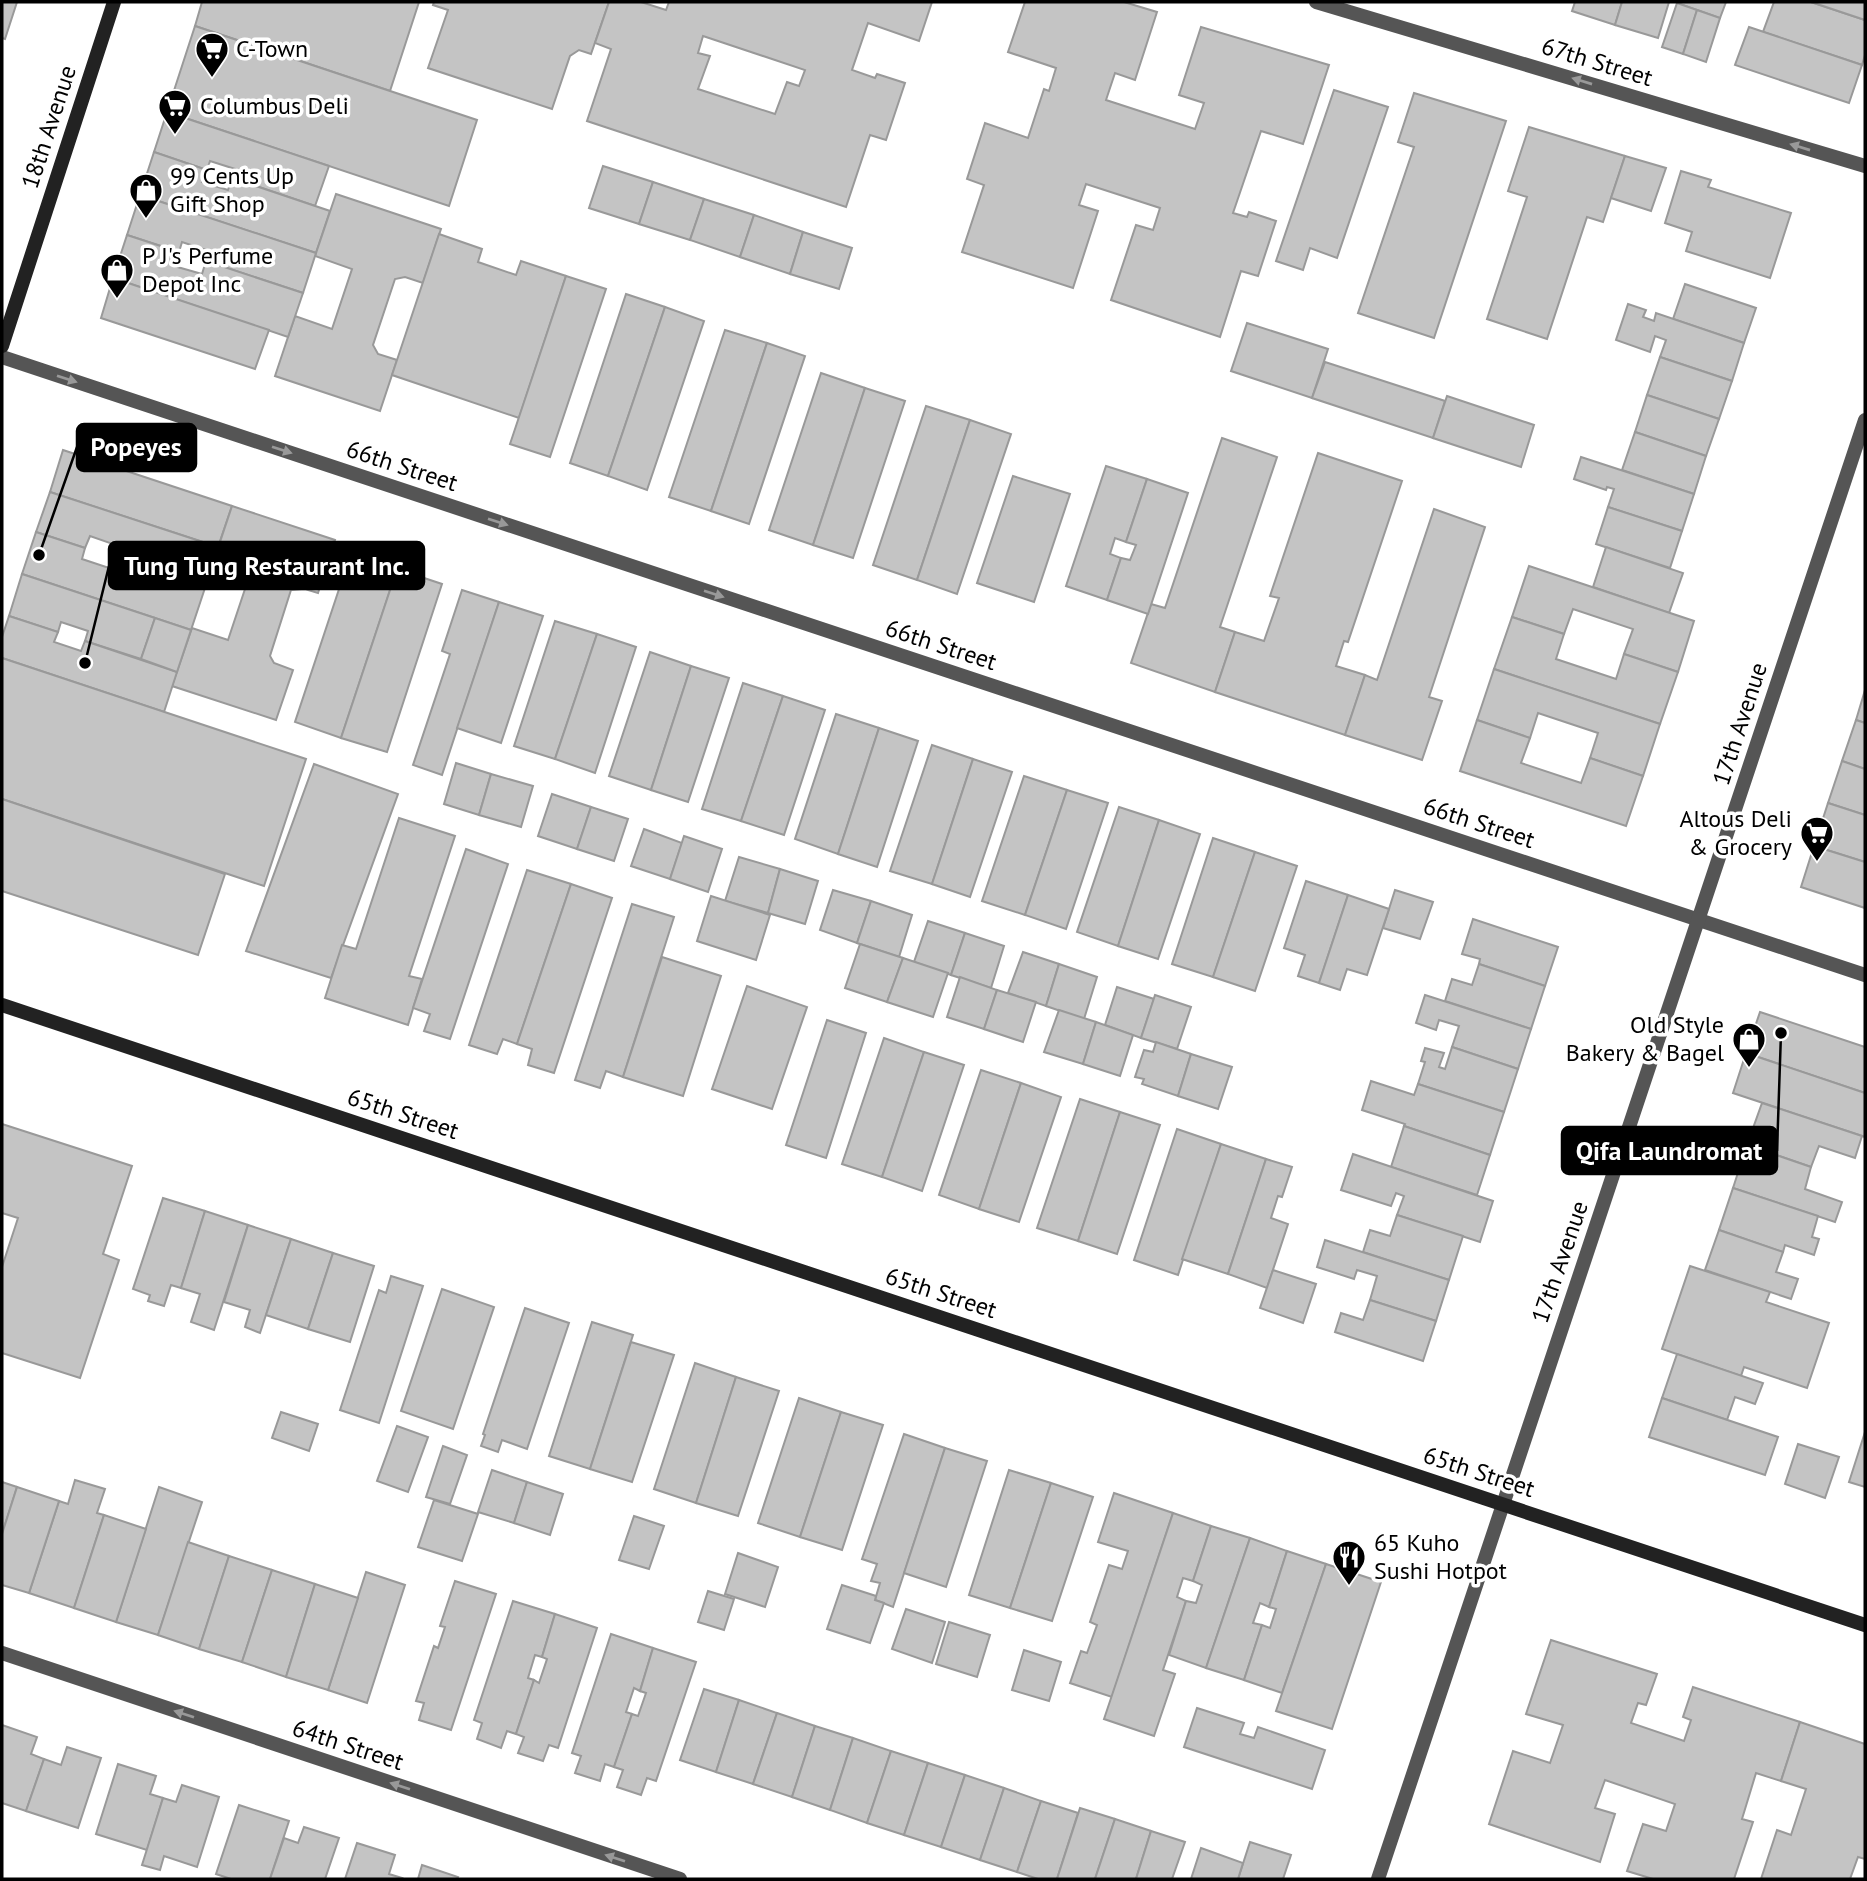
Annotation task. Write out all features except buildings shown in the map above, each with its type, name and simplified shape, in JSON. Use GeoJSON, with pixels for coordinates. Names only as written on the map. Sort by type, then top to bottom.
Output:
{"type":"FeatureCollection","features":[{"type":"Feature","properties":{"kind":"main road","name":"18th Avenue"},"geometry":{"type":"LineString","coordinates":[[2,346],[114,2]]}},
{"type":"Feature","properties":{"kind":"main road","name":"65th Street"},"geometry":{"type":"LineString","coordinates":[[2,1005],[1865,1625]]}},
{"type":"Feature","properties":{"kind":"street","name":"67th Street"},"geometry":{"type":"LineString","coordinates":[[1316,2],[1865,166]]}},
{"type":"Feature","properties":{"kind":"street","name":"66th Street"},"geometry":{"type":"LineString","coordinates":[[2,357],[1865,975]]}},
{"type":"Feature","properties":{"kind":"street","name":"17th Avenue"},"geometry":{"type":"LineString","coordinates":[[1378,1879],[1865,419]]}},
{"type":"Feature","properties":{"kind":"street","name":"64th Street"},"geometry":{"type":"LineString","coordinates":[[2,1653],[680,1879]]}},
{"type":"Feature","properties":{"kind":"place","name":"C-Town"},"geometry":{"type":"Point","coordinates":[212,79]}},
{"type":"Feature","properties":{"kind":"place","name":"Columbus Deli"},"geometry":{"type":"Point","coordinates":[175,136]}},
{"type":"Feature","properties":{"kind":"place","name":"99 Cents Up Gift Shop"},"geometry":{"type":"Point","coordinates":[146,220]}},
{"type":"Feature","properties":{"kind":"place","name":"P J's Perfume Depot Inc"},"geometry":{"type":"Point","coordinates":[117,300]}},
{"type":"Feature","properties":{"kind":"place","name":"Popeyes"},"geometry":{"type":"Point","coordinates":[39,555]}},
{"type":"Feature","properties":{"kind":"place","name":"Tung Tung Restaurant Inc."},"geometry":{"type":"Point","coordinates":[85,663]}},
{"type":"Feature","properties":{"kind":"place","name":"Altous Deli & Grocery"},"geometry":{"type":"Point","coordinates":[1817,863]}},
{"type":"Feature","properties":{"kind":"place","name":"Qifa Laundromat"},"geometry":{"type":"Point","coordinates":[1781,1033]}},
{"type":"Feature","properties":{"kind":"place","name":"Old Style Bakery & Bagel"},"geometry":{"type":"Point","coordinates":[1749,1069]}},
{"type":"Feature","properties":{"kind":"place","name":"65 Kuho Sushi Hotpot"},"geometry":{"type":"Point","coordinates":[1349,1587]}}]}
